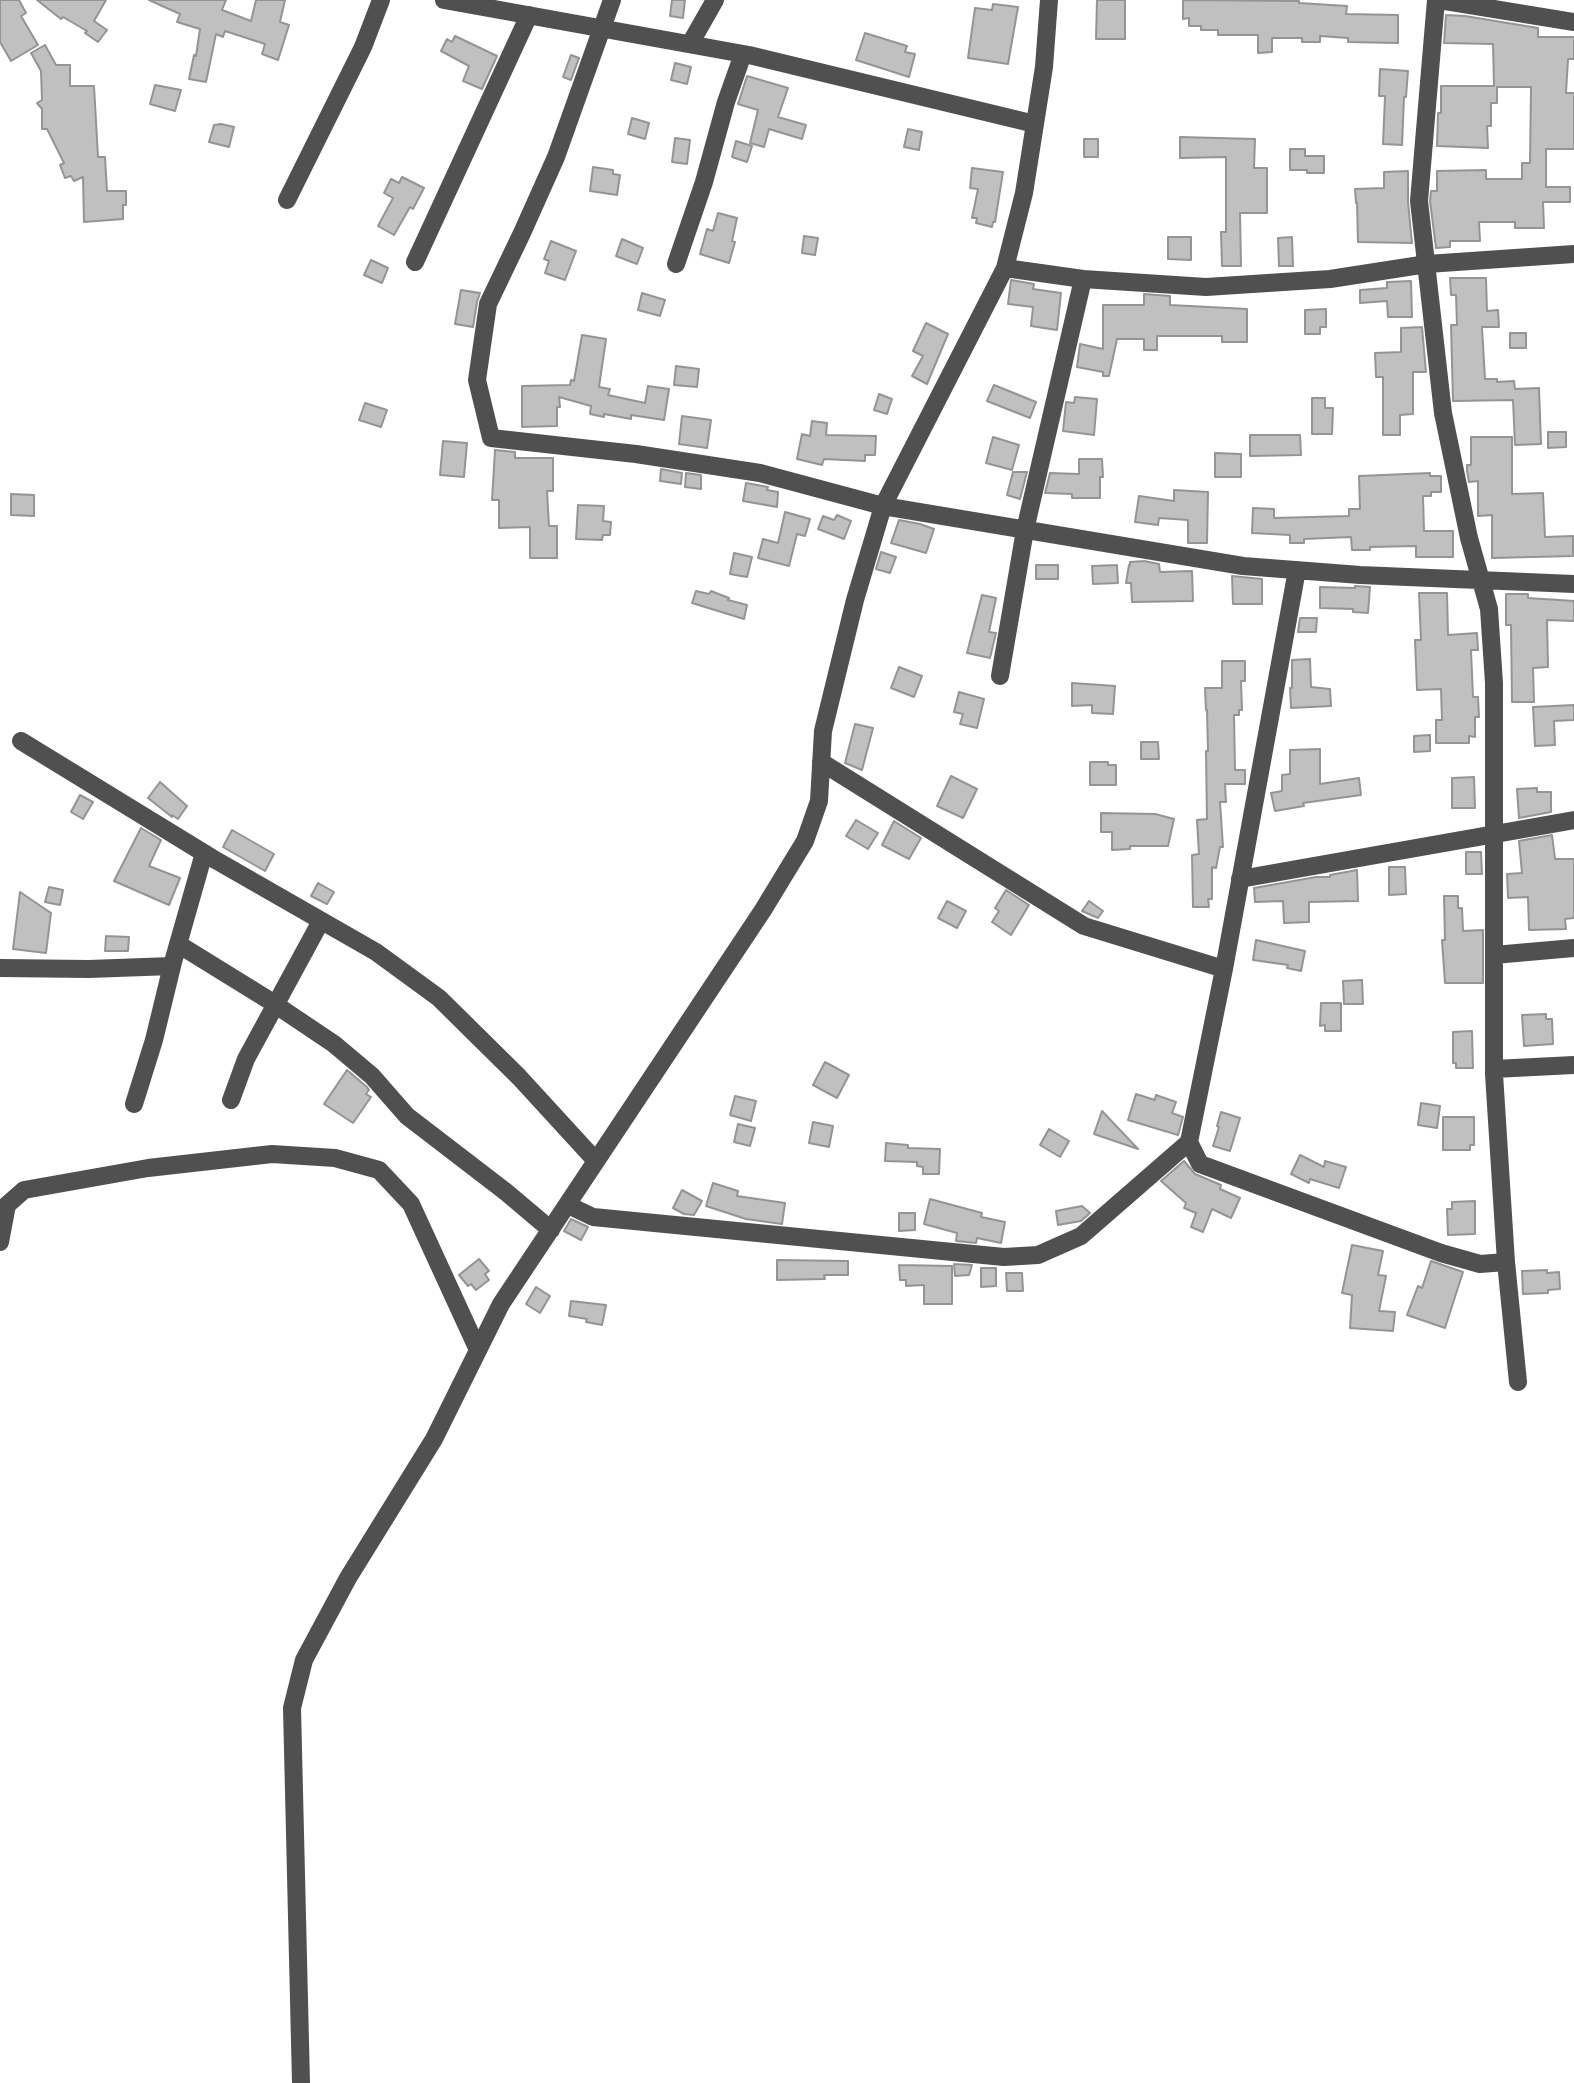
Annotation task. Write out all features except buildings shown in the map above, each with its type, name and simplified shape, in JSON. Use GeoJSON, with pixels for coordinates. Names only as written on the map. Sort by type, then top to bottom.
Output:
{"type":"FeatureCollection","features":[{"type":"Feature","properties":{"kind":"street"},"geometry":{"type":"LineString","coordinates":[[287,200],[363,47],[381,0]]}},
{"type":"Feature","properties":{"kind":"street"},"geometry":{"type":"LineString","coordinates":[[444,0],[743,54],[1035,124]]}},
{"type":"Feature","properties":{"kind":"street"},"geometry":{"type":"LineString","coordinates":[[612,0],[556,157],[488,304],[477,380],[491,438],[636,454],[761,473],[883,506],[1243,566],[1360,575],[1574,584]]}},
{"type":"Feature","properties":{"kind":"street"},"geometry":{"type":"LineString","coordinates":[[690,44],[715,0]]}},
{"type":"Feature","properties":{"kind":"street"},"geometry":{"type":"LineString","coordinates":[[301,2083],[292,1707],[304,1660],[348,1578],[434,1439],[501,1304],[763,910],[805,841],[820,801],[823,731],[855,600],[883,506],[1005,268],[1024,193],[1044,67],[1049,0]]}},
{"type":"Feature","properties":{"kind":"street"},"geometry":{"type":"LineString","coordinates":[[1518,1382],[1506,1262],[1494,1069],[1494,683],[1489,609],[1469,538],[1443,413],[1419,201],[1438,0],[1574,22]]}},
{"type":"Feature","properties":{"kind":"street"},"geometry":{"type":"LineString","coordinates":[[415,262],[529,15]]}},
{"type":"Feature","properties":{"kind":"street"},"geometry":{"type":"LineString","coordinates":[[676,264],[743,54]]}},
{"type":"Feature","properties":{"kind":"street"},"geometry":{"type":"LineString","coordinates":[[1005,268],[1083,279],[1206,288],[1330,279],[1427,264],[1574,254]]}},
{"type":"Feature","properties":{"kind":"street"},"geometry":{"type":"LineString","coordinates":[[1000,676],[1025,530],[1083,279]]}},
{"type":"Feature","properties":{"kind":"street"},"geometry":{"type":"LineString","coordinates":[[568,1205],[593,1217],[1004,1257],[1038,1255],[1081,1236],[1189,1142],[1224,969],[1297,570]]}},
{"type":"Feature","properties":{"kind":"street"},"geometry":{"type":"LineString","coordinates":[[21,741],[204,853],[376,952],[439,998],[519,1077],[597,1161]]}},
{"type":"Feature","properties":{"kind":"street"},"geometry":{"type":"LineString","coordinates":[[821,762],[1084,926],[1224,969]]}},
{"type":"Feature","properties":{"kind":"street"},"geometry":{"type":"LineString","coordinates":[[1240,879],[1574,820]]}},
{"type":"Feature","properties":{"kind":"street"},"geometry":{"type":"LineString","coordinates":[[134,1104],[204,853]]}},
{"type":"Feature","properties":{"kind":"street"},"geometry":{"type":"LineString","coordinates":[[231,1100],[246,1059],[321,921]]}},
{"type":"Feature","properties":{"kind":"street"},"geometry":{"type":"LineString","coordinates":[[178,944],[276,1005],[343,1052],[372,1076],[407,1116],[551,1230]]}},
{"type":"Feature","properties":{"kind":"street"},"geometry":{"type":"LineString","coordinates":[[1494,955],[1574,948]]}},
{"type":"Feature","properties":{"kind":"street"},"geometry":{"type":"LineString","coordinates":[[0,968],[172,966]]}},
{"type":"Feature","properties":{"kind":"street"},"geometry":{"type":"LineString","coordinates":[[1494,1069],[1574,1065]]}},
{"type":"Feature","properties":{"kind":"street"},"geometry":{"type":"LineString","coordinates":[[1189,1142],[1200,1164],[1441,1253],[1480,1264],[1506,1262]]}},
{"type":"Feature","properties":{"kind":"street"},"geometry":{"type":"LineString","coordinates":[[0,1242],[7,1205],[24,1190],[148,1168],[272,1154],[335,1158],[379,1170],[411,1205],[478,1350]]}}]}
